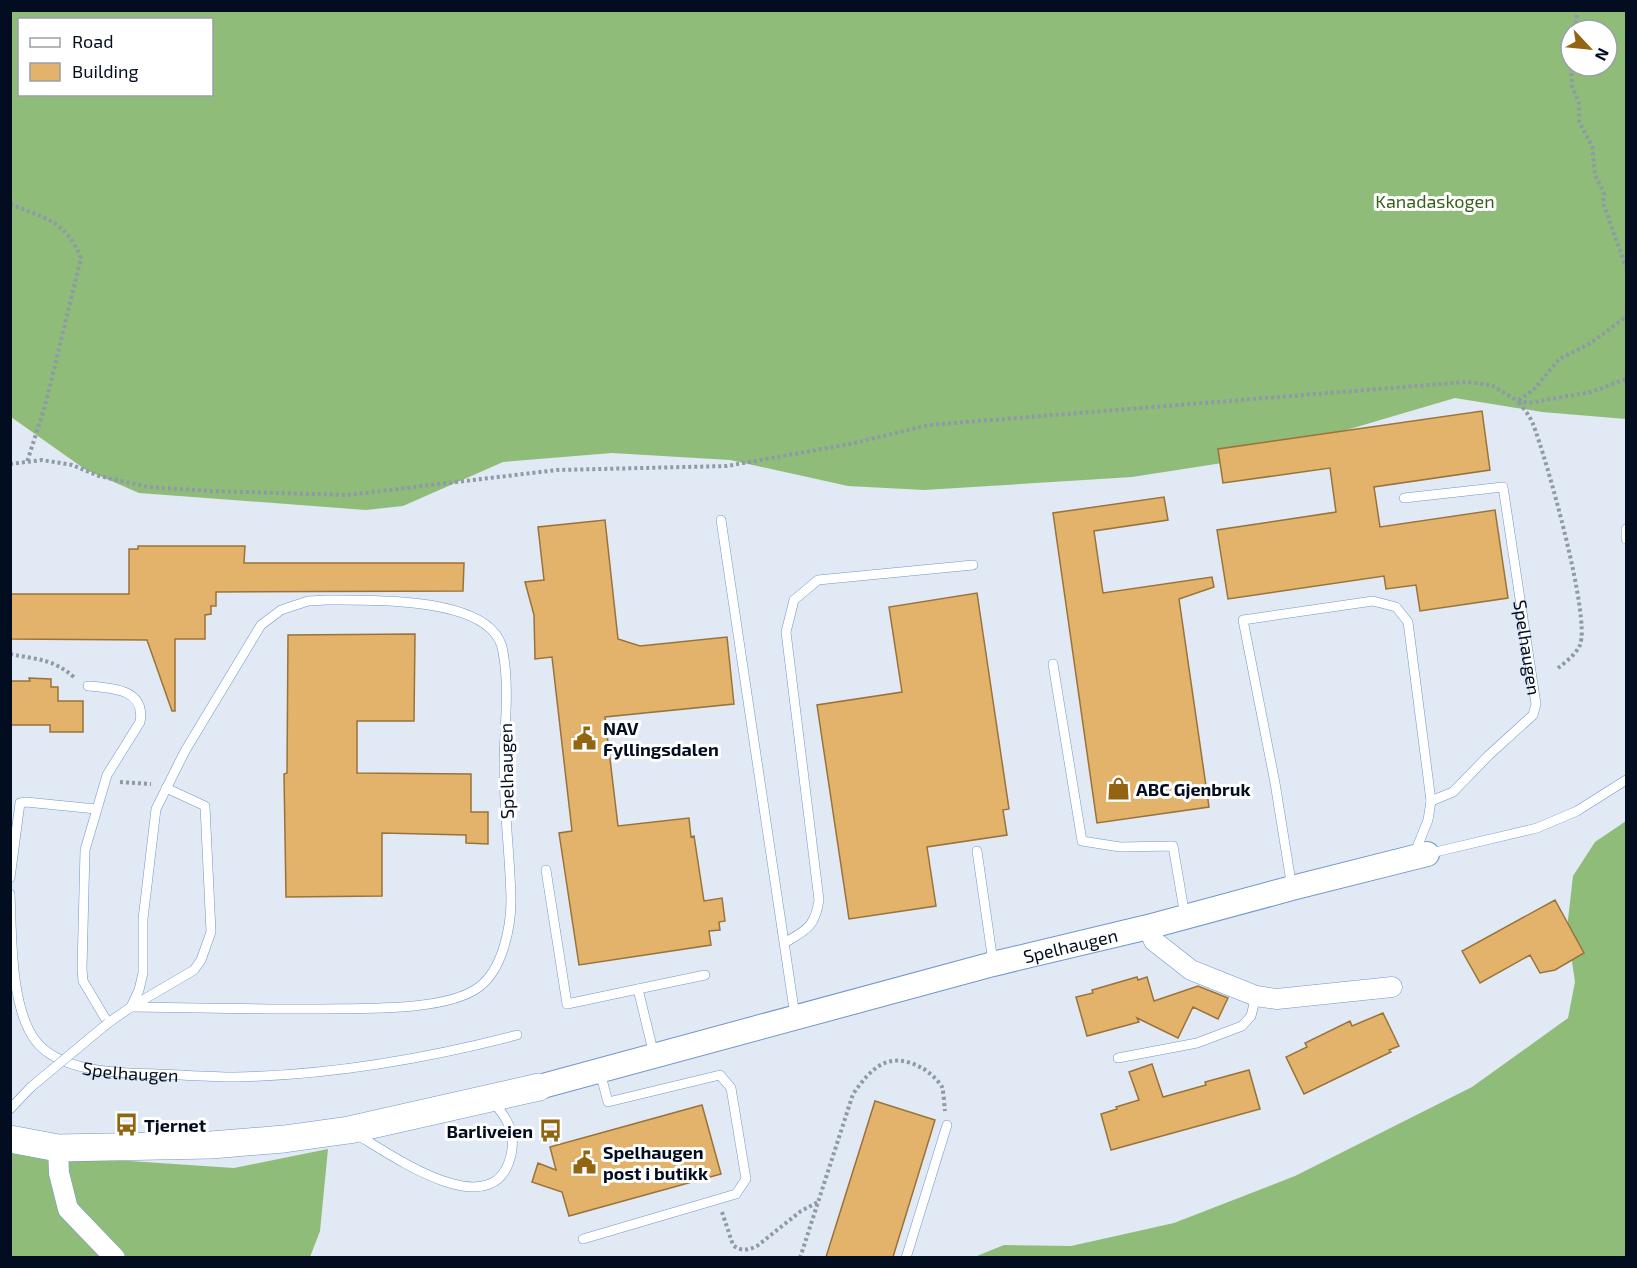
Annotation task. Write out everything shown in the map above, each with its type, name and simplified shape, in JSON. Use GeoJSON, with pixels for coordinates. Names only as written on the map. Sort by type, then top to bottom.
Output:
{"type":"FeatureCollection","features":[{"type":"Feature","properties":{"kind":"main road","name":"Spelhaugen"},"geometry":{"type":"LineString","coordinates":[[10,1139],[58,1148],[211,1145],[284,1139],[349,1130],[538,1087]]}},
{"type":"Feature","properties":{"kind":"street","name":"Spelhaugen"},"geometry":{"type":"LineString","coordinates":[[538,1087],[993,964],[1148,927],[1420,856]]}},
{"type":"Feature","properties":{"kind":"street"},"geometry":{"type":"LineString","coordinates":[[1148,927],[1154,941],[1191,970],[1256,996],[1277,999],[1392,987]]}},
{"type":"Feature","properties":{"kind":"street"},"geometry":{"type":"LineString","coordinates":[[58,1148],[59,1173],[68,1209],[115,1257]]}},
{"type":"Feature","properties":{"kind":"lane","name":"Spelhaugen"},"geometry":{"type":"LineString","coordinates":[[1404,498],[1503,487],[1536,704],[1533,715],[1489,754],[1453,792],[1431,801]]}},
{"type":"Feature","properties":{"kind":"lane"},"geometry":{"type":"LineString","coordinates":[[721,520],[786,942],[795,1016]]}},
{"type":"Feature","properties":{"kind":"lane"},"geometry":{"type":"LineString","coordinates":[[1626,529],[1626,538]]}},
{"type":"Feature","properties":{"kind":"lane"},"geometry":{"type":"LineString","coordinates":[[786,942],[807,930],[816,917],[819,900],[786,632],[794,600],[818,580],[973,565]]}},
{"type":"Feature","properties":{"kind":"lane","name":"Spelhaugen"},"geometry":{"type":"LineString","coordinates":[[385,600],[457,610],[488,627],[498,637],[503,651],[506,682],[504,777],[511,899],[508,931],[500,959],[482,985],[456,997],[430,1003],[381,1008],[131,1007],[139,990],[143,973],[143,920],[156,809],[191,741],[261,625],[282,610],[308,601],[385,600]]}},
{"type":"Feature","properties":{"kind":"lane"},"geometry":{"type":"LineString","coordinates":[[1292,888],[1275,783],[1243,620],[1373,601],[1396,607],[1408,622],[1431,801],[1420,856]]}},
{"type":"Feature","properties":{"kind":"lane"},"geometry":{"type":"LineString","coordinates":[[1053,664],[1082,841],[1120,847],[1173,846],[1185,916]]}},
{"type":"Feature","properties":{"kind":"lane"},"geometry":{"type":"LineString","coordinates":[[88,686],[123,691],[138,703],[141,713],[140,722],[114,762],[105,781],[85,850],[83,981],[108,1023]]}},
{"type":"Feature","properties":{"kind":"lane","name":"Spelhaugen"},"geometry":{"type":"LineString","coordinates":[[1420,856],[1537,828],[1577,811],[1626,780]]}},
{"type":"Feature","properties":{"kind":"lane","name":"Spelhaugen"},"geometry":{"type":"LineString","coordinates":[[10,1109],[31,1087],[108,1023],[194,970],[201,960],[211,932],[205,807],[166,788]]}},
{"type":"Feature","properties":{"kind":"lane"},"geometry":{"type":"LineString","coordinates":[[10,878],[20,803],[96,809]]}},
{"type":"Feature","properties":{"kind":"lane"},"geometry":{"type":"LineString","coordinates":[[977,851],[993,964]]}},
{"type":"Feature","properties":{"kind":"lane"},"geometry":{"type":"LineString","coordinates":[[546,870],[567,1004],[705,975]]}},
{"type":"Feature","properties":{"kind":"lane","name":"Spelhaugen"},"geometry":{"type":"LineString","coordinates":[[10,894],[12,957],[26,1024],[35,1040],[45,1050],[74,1064],[113,1072],[233,1077],[274,1075],[375,1065],[518,1035]]}},
{"type":"Feature","properties":{"kind":"lane"},"geometry":{"type":"LineString","coordinates":[[638,989],[654,1055]]}},
{"type":"Feature","properties":{"kind":"lane"},"geometry":{"type":"LineString","coordinates":[[1118,1058],[1197,1043],[1242,1026],[1251,1016],[1256,996]]}},
{"type":"Feature","properties":{"kind":"lane"},"geometry":{"type":"LineString","coordinates":[[583,1239],[736,1194],[746,1179],[731,1088],[720,1075],[608,1102],[599,1070]]}},
{"type":"Feature","properties":{"kind":"lane"},"geometry":{"type":"LineString","coordinates":[[349,1130],[439,1180],[457,1186],[474,1188],[492,1183],[504,1171],[513,1141],[509,1123],[490,1099]]}},
{"type":"Feature","properties":{"kind":"lane"},"geometry":{"type":"LineString","coordinates":[[906,1257],[947,1125]]}},
{"type":"Feature","properties":{"kind":"path"},"geometry":{"type":"LineString","coordinates":[[1571,78],[1579,103],[1579,122],[1592,146],[1595,175],[1604,193],[1604,202],[1626,267]]}},
{"type":"Feature","properties":{"kind":"path"},"geometry":{"type":"LineString","coordinates":[[10,204],[62,226],[74,241],[81,258],[45,406],[27,462]]}},
{"type":"Feature","properties":{"kind":"path"},"geometry":{"type":"LineString","coordinates":[[1518,401],[1535,388],[1559,359],[1589,344],[1626,317]]}},
{"type":"Feature","properties":{"kind":"path"},"geometry":{"type":"LineString","coordinates":[[10,464],[42,460],[72,465],[99,476],[148,487],[347,495],[558,470],[727,466],[850,444],[929,425],[1466,382],[1491,385],[1518,401],[1529,403],[1591,392],[1626,379]]}},
{"type":"Feature","properties":{"kind":"path"},"geometry":{"type":"LineString","coordinates":[[1518,401],[1532,420],[1544,454],[1580,603],[1582,633],[1580,644],[1574,654],[1558,668]]}},
{"type":"Feature","properties":{"kind":"path"},"geometry":{"type":"LineString","coordinates":[[10,654],[40,658],[54,663],[88,686]]}},
{"type":"Feature","properties":{"kind":"path"},"geometry":{"type":"LineString","coordinates":[[105,781],[150,783],[166,788]]}},
{"type":"Feature","properties":{"kind":"path"},"geometry":{"type":"LineString","coordinates":[[800,1257],[853,1094],[867,1074],[888,1061],[908,1061],[926,1070],[942,1086],[947,1125]]}},
{"type":"Feature","properties":{"kind":"path"},"geometry":{"type":"LineString","coordinates":[[718,1199],[731,1241],[742,1250],[750,1250],[758,1246],[801,1211],[819,1201]]}},
{"type":"Feature","properties":{"kind":"green space","name":"Kanadaskogen"},"geometry":{"type":"Polygon","coordinates":[[[11,11],[1626,11],[1626,419],[1542,412],[1455,398],[1248,459],[1132,477],[924,490],[848,486],[730,460],[612,453],[503,462],[403,506],[366,510],[139,493],[86,470],[11,417],[11,11]]]}},
{"type":"Feature","properties":{"kind":"green space"},"geometry":{"type":"Polygon","coordinates":[[[1626,821],[1626,1257],[972,1258],[1004,1245],[1071,1246],[1174,1223],[1295,1176],[1472,1087],[1568,1018],[1575,982],[1567,928],[1573,876],[1595,842],[1626,821]]]}},
{"type":"Feature","properties":{"kind":"green space"},"geometry":{"type":"Polygon","coordinates":[[[328,1149],[320,1231],[310,1257],[11,1258],[11,1151],[25,1154],[234,1168],[328,1149]]]}},
{"type":"Feature","properties":{"kind":"building"},"geometry":{"type":"Polygon","coordinates":[[[1482,411],[1490,470],[1374,487],[1380,527],[1495,510],[1508,598],[1420,611],[1416,585],[1386,589],[1384,576],[1228,599],[1217,530],[1336,512],[1330,468],[1223,483],[1218,449],[1482,411]]]}},
{"type":"Feature","properties":{"kind":"building"},"geometry":{"type":"Polygon","coordinates":[[[1164,497],[1168,520],[1094,531],[1103,593],[1212,577],[1214,587],[1179,599],[1209,807],[1097,823],[1053,513],[1164,497]]]}},
{"type":"Feature","properties":{"kind":"building"},"geometry":{"type":"Polygon","coordinates":[[[605,520],[618,639],[640,646],[727,637],[734,704],[605,717],[618,826],[689,818],[704,901],[722,898],[725,921],[719,922],[720,930],[709,931],[711,945],[579,965],[559,833],[572,831],[552,657],[535,659],[534,615],[525,582],[544,580],[538,527],[605,520]]]}},
{"type":"Feature","properties":{"kind":"building"},"geometry":{"type":"Polygon","coordinates":[[[138,546],[245,546],[244,563],[464,563],[463,591],[216,592],[216,606],[211,606],[211,614],[205,615],[205,639],[175,639],[175,711],[172,711],[147,640],[10,639],[10,594],[129,594],[129,549],[138,549],[138,546]]]}},
{"type":"Feature","properties":{"kind":"building"},"geometry":{"type":"Polygon","coordinates":[[[977,593],[1009,809],[1003,810],[1007,835],[927,847],[936,906],[849,919],[817,705],[902,692],[889,607],[977,593]]]}},
{"type":"Feature","properties":{"kind":"building"},"geometry":{"type":"Polygon","coordinates":[[[415,634],[414,721],[357,721],[357,773],[471,774],[471,812],[488,812],[488,844],[466,843],[466,835],[382,833],[382,896],[286,897],[284,774],[287,773],[288,635],[415,634]]]}},
{"type":"Feature","properties":{"kind":"building"},"geometry":{"type":"Polygon","coordinates":[[[29,678],[51,679],[51,687],[58,687],[58,701],[83,701],[83,732],[50,732],[50,725],[10,725],[10,681],[30,681],[29,678]]]}},
{"type":"Feature","properties":{"kind":"building"},"geometry":{"type":"Polygon","coordinates":[[[1555,900],[1584,953],[1555,970],[1540,973],[1530,955],[1480,983],[1462,951],[1555,900]]]}},
{"type":"Feature","properties":{"kind":"building"},"geometry":{"type":"Polygon","coordinates":[[[1137,977],[1138,980],[1147,977],[1154,1001],[1198,986],[1228,998],[1218,1019],[1193,1007],[1178,1038],[1137,1018],[1139,1022],[1087,1036],[1076,997],[1137,977]]]}},
{"type":"Feature","properties":{"kind":"building"},"geometry":{"type":"Polygon","coordinates":[[[1383,1013],[1399,1046],[1304,1094],[1286,1057],[1307,1047],[1305,1043],[1350,1021],[1352,1026],[1383,1013]]]}},
{"type":"Feature","properties":{"kind":"building"},"geometry":{"type":"Polygon","coordinates":[[[1152,1064],[1163,1097],[1249,1070],[1260,1109],[1111,1150],[1101,1114],[1139,1100],[1129,1072],[1152,1064]]]}},
{"type":"Feature","properties":{"kind":"building"},"geometry":{"type":"Polygon","coordinates":[[[875,1101],[935,1120],[893,1257],[826,1257],[875,1101]]]}},
{"type":"Feature","properties":{"kind":"building"},"geometry":{"type":"Polygon","coordinates":[[[702,1105],[721,1174],[569,1216],[562,1192],[532,1182],[538,1163],[556,1170],[550,1147],[702,1105]]]}},
{"type":"Feature","properties":{"kind":"place","name":"NAV Fyllingsdalen"},"geometry":{"type":"Point","coordinates":[585,738]}},
{"type":"Feature","properties":{"kind":"place","name":"ABC Gjenbruk"},"geometry":{"type":"Point","coordinates":[1118,789]}},
{"type":"Feature","properties":{"kind":"place","name":"Tjernet"},"geometry":{"type":"Point","coordinates":[126,1125]}},
{"type":"Feature","properties":{"kind":"place","name":"Barliveien"},"geometry":{"type":"Point","coordinates":[551,1131]}},
{"type":"Feature","properties":{"kind":"place","name":"Spelhaugen post i butikk"},"geometry":{"type":"Point","coordinates":[585,1162]}}]}
